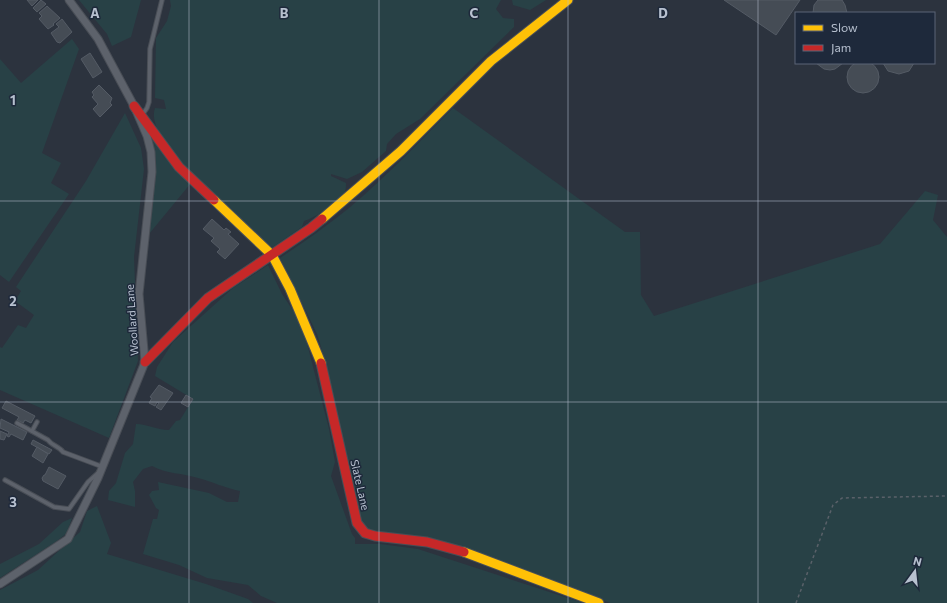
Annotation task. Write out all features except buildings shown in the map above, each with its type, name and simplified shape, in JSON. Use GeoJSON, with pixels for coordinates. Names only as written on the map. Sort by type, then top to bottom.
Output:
{"type":"FeatureCollection","features":[{"type":"Feature","properties":{"kind":"street","name":"Woollard Lane"},"geometry":{"type":"LineString","coordinates":[[0,584],[68,539],[102,468],[145,362],[139,294],[151,166],[147,136],[134,106],[98,39],[70,0]]}},
{"type":"Feature","properties":{"kind":"street"},"geometry":{"type":"LineString","coordinates":[[145,362],[208,298],[311,228],[355,192],[401,151],[491,61],[568,0]]}},
{"type":"Feature","properties":{"kind":"street"},"geometry":{"type":"LineString","coordinates":[[134,106],[179,167],[272,255]]}},
{"type":"Feature","properties":{"kind":"street","name":"Slate Lane"},"geometry":{"type":"LineString","coordinates":[[272,255],[290,289],[321,363],[352,507],[357,523],[365,532],[375,536],[427,542],[474,555],[599,603]]}},
{"type":"Feature","properties":{"kind":"lane"},"geometry":{"type":"LineString","coordinates":[[141,116],[147,108],[149,102],[150,49],[162,0]]}},
{"type":"Feature","properties":{"kind":"lane"},"geometry":{"type":"LineString","coordinates":[[32,431],[37,422]]}},
{"type":"Feature","properties":{"kind":"lane"},"geometry":{"type":"LineString","coordinates":[[5,480],[54,507],[69,509],[88,482],[102,468],[63,452],[60,448],[51,444],[48,440],[17,423]]}},
{"type":"Feature","properties":{"kind":"path"},"geometry":{"type":"LineString","coordinates":[[796,603],[833,505],[842,498],[947,496]]}},
{"type":"Feature","properties":{"kind":"green space"},"geometry":{"type":"Polygon","coordinates":[[[79,0],[141,0],[131,37],[112,46],[107,34],[79,0]]]}},
{"type":"Feature","properties":{"kind":"green space"},"geometry":{"type":"Polygon","coordinates":[[[170,0],[501,0],[496,9],[503,18],[514,19],[514,27],[420,119],[396,134],[387,144],[386,151],[362,172],[347,179],[331,174],[331,176],[346,183],[345,190],[340,199],[325,210],[304,221],[302,227],[273,247],[266,245],[234,212],[178,159],[159,132],[154,119],[155,108],[166,109],[164,100],[155,98],[156,38],[167,21],[171,6],[170,0]]]}},
{"type":"Feature","properties":{"kind":"green space"},"geometry":{"type":"Polygon","coordinates":[[[512,0],[546,0],[530,10],[513,5],[512,0]]]}},
{"type":"Feature","properties":{"kind":"green space"},"geometry":{"type":"Polygon","coordinates":[[[72,39],[79,49],[42,153],[61,163],[51,183],[69,194],[9,282],[0,275],[0,59],[21,83],[72,39]]]}},
{"type":"Feature","properties":{"kind":"green space"},"geometry":{"type":"Polygon","coordinates":[[[453,108],[625,232],[640,232],[641,295],[654,316],[880,244],[925,191],[938,195],[933,220],[947,237],[947,603],[610,603],[475,552],[368,529],[359,520],[325,360],[317,334],[280,258],[324,228],[363,196],[453,108]]]}},
{"type":"Feature","properties":{"kind":"green space"},"geometry":{"type":"Polygon","coordinates":[[[125,113],[141,148],[144,169],[134,257],[138,361],[109,438],[0,390],[0,347],[2,348],[18,325],[26,328],[34,315],[15,301],[21,291],[16,287],[86,181],[125,113]]]}},
{"type":"Feature","properties":{"kind":"green space"},"geometry":{"type":"Polygon","coordinates":[[[152,141],[155,141],[191,183],[149,234],[155,163],[152,141]]]}},
{"type":"Feature","properties":{"kind":"green space"},"geometry":{"type":"Polygon","coordinates":[[[268,265],[282,294],[302,324],[329,429],[335,462],[331,476],[352,534],[355,538],[355,544],[380,544],[418,549],[583,603],[277,603],[261,596],[248,585],[207,578],[179,565],[143,554],[153,519],[157,519],[159,510],[156,508],[149,495],[152,491],[159,490],[158,482],[209,493],[227,502],[238,502],[240,491],[192,476],[163,471],[152,466],[143,469],[133,482],[135,491],[135,507],[108,500],[109,491],[116,483],[125,453],[133,444],[136,424],[169,430],[176,421],[180,420],[193,399],[155,376],[157,367],[173,342],[233,288],[268,265]]]}},
{"type":"Feature","properties":{"kind":"green space"},"geometry":{"type":"Polygon","coordinates":[[[97,506],[111,543],[107,554],[206,584],[248,599],[253,603],[0,603],[0,590],[38,570],[80,532],[87,511],[97,506]]]}},
{"type":"Feature","properties":{"kind":"green space"},"geometry":{"type":"Polygon","coordinates":[[[72,518],[67,533],[0,578],[0,564],[39,544],[63,522],[72,518]]]}},
{"type":"Feature","properties":{"kind":"traffic: slow"},"geometry":{"type":"LineString","coordinates":[[322,219],[401,151],[491,61],[568,0]]}},
{"type":"Feature","properties":{"kind":"traffic: slow"},"geometry":{"type":"LineString","coordinates":[[214,200],[272,255],[290,289],[321,363]]}},
{"type":"Feature","properties":{"kind":"traffic: slow"},"geometry":{"type":"LineString","coordinates":[[464,552],[599,603]]}},
{"type":"Feature","properties":{"kind":"traffic: jam"},"geometry":{"type":"LineString","coordinates":[[134,106],[179,167],[214,200]]}},
{"type":"Feature","properties":{"kind":"traffic: jam"},"geometry":{"type":"LineString","coordinates":[[145,362],[208,298],[322,219]]}},
{"type":"Feature","properties":{"kind":"traffic: jam"},"geometry":{"type":"LineString","coordinates":[[321,363],[357,523],[365,533],[375,536],[427,542],[464,552]]}}]}
